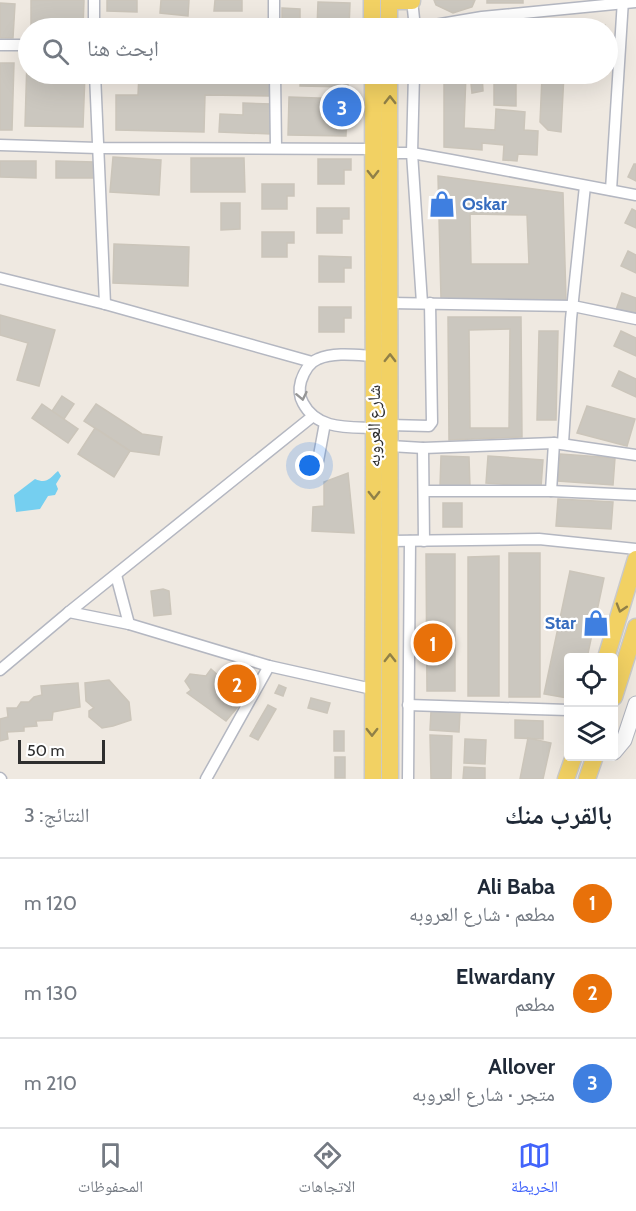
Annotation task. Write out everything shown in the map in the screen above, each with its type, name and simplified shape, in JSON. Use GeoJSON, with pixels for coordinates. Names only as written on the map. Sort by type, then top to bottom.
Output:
{"type":"FeatureCollection","features":[{"type":"Feature","properties":{"kind":"main road"},"geometry":{"type":"LineString","coordinates":[[383,0],[412,1]]}},
{"type":"Feature","properties":{"kind":"main road"},"geometry":{"type":"LineString","coordinates":[[376,18],[383,0]]}},
{"type":"Feature","properties":{"kind":"main road"},"geometry":{"type":"LineString","coordinates":[[383,0],[387,18]]}},
{"type":"Feature","properties":{"kind":"main road","name":"شارع العروبه"},"geometry":{"type":"LineString","coordinates":[[373,84],[374,356],[382,426],[390,446],[390,779]]}},
{"type":"Feature","properties":{"kind":"main road","name":"شارع العروبه"},"geometry":{"type":"LineString","coordinates":[[373,779],[372,689],[382,426],[390,303],[389,84]]}},
{"type":"Feature","properties":{"kind":"main road"},"geometry":{"type":"LineString","coordinates":[[607,653],[636,558]]}},
{"type":"Feature","properties":{"kind":"main road"},"geometry":{"type":"LineString","coordinates":[[618,685],[636,627]]}},
{"type":"Feature","properties":{"kind":"main road"},"geometry":{"type":"LineString","coordinates":[[567,779],[572,761]]}},
{"type":"Feature","properties":{"kind":"main road"},"geometry":{"type":"LineString","coordinates":[[587,779],[592,761]]}},
{"type":"Feature","properties":{"kind":"street"},"geometry":{"type":"LineString","coordinates":[[94,0],[94,18]]}},
{"type":"Feature","properties":{"kind":"street"},"geometry":{"type":"LineString","coordinates":[[274,0],[274,18]]}},
{"type":"Feature","properties":{"kind":"street"},"geometry":{"type":"LineString","coordinates":[[412,1],[415,18]]}},
{"type":"Feature","properties":{"kind":"street"},"geometry":{"type":"LineString","coordinates":[[618,80],[623,2]]}},
{"type":"Feature","properties":{"kind":"street"},"geometry":{"type":"LineString","coordinates":[[476,18],[541,5],[636,2]]}},
{"type":"Feature","properties":{"kind":"street"},"geometry":{"type":"LineString","coordinates":[[0,45],[18,45]]}},
{"type":"Feature","properties":{"kind":"street"},"geometry":{"type":"LineString","coordinates":[[95,84],[105,304]]}},
{"type":"Feature","properties":{"kind":"street"},"geometry":{"type":"LineString","coordinates":[[275,84],[276,148]]}},
{"type":"Feature","properties":{"kind":"street"},"geometry":{"type":"LineString","coordinates":[[312,362],[300,385],[300,396],[313,416],[325,423],[338,426],[429,426],[432,422],[426,303],[412,153],[414,84]]}},
{"type":"Feature","properties":{"kind":"street"},"geometry":{"type":"LineString","coordinates":[[611,190],[618,84]]}},
{"type":"Feature","properties":{"kind":"street"},"geometry":{"type":"LineString","coordinates":[[0,145],[98,148],[373,149]]}},
{"type":"Feature","properties":{"kind":"street"},"geometry":{"type":"LineString","coordinates":[[390,153],[412,153],[636,195]]}},
{"type":"Feature","properties":{"kind":"street"},"geometry":{"type":"LineString","coordinates":[[551,491],[566,381],[585,186]]}},
{"type":"Feature","properties":{"kind":"street"},"geometry":{"type":"LineString","coordinates":[[0,278],[105,304],[312,362],[332,355],[374,356]]}},
{"type":"Feature","properties":{"kind":"street"},"geometry":{"type":"LineString","coordinates":[[390,303],[573,306],[636,319]]}},
{"type":"Feature","properties":{"kind":"street"},"geometry":{"type":"LineString","coordinates":[[0,670],[313,416]]}},
{"type":"Feature","properties":{"kind":"street"},"geometry":{"type":"LineString","coordinates":[[318,461],[325,423]]}},
{"type":"Feature","properties":{"kind":"street"},"geometry":{"type":"LineString","coordinates":[[390,446],[423,448],[558,443],[636,455]]}},
{"type":"Feature","properties":{"kind":"street"},"geometry":{"type":"LineString","coordinates":[[423,448],[424,541]]}},
{"type":"Feature","properties":{"kind":"street"},"geometry":{"type":"LineString","coordinates":[[425,491],[551,491],[636,495]]}},
{"type":"Feature","properties":{"kind":"street"},"geometry":{"type":"LineString","coordinates":[[390,541],[539,539],[636,549]]}},
{"type":"Feature","properties":{"kind":"street"},"geometry":{"type":"LineString","coordinates":[[408,779],[410,541]]}},
{"type":"Feature","properties":{"kind":"street"},"geometry":{"type":"LineString","coordinates":[[116,575],[129,624]]}},
{"type":"Feature","properties":{"kind":"street"},"geometry":{"type":"LineString","coordinates":[[69,612],[129,624],[269,666],[372,689]]}},
{"type":"Feature","properties":{"kind":"street"},"geometry":{"type":"LineString","coordinates":[[206,779],[269,666]]}},
{"type":"Feature","properties":{"kind":"street"},"geometry":{"type":"LineString","coordinates":[[618,748],[624,741],[636,704]]}},
{"type":"Feature","properties":{"kind":"street"},"geometry":{"type":"LineString","coordinates":[[408,705],[564,710]]}},
{"type":"Feature","properties":{"kind":"water"},"geometry":{"type":"Polygon","coordinates":[[[58,471],[61,476],[56,484],[58,489],[55,495],[48,496],[40,509],[16,512],[14,495],[35,479],[45,481],[58,471]]]}},
{"type":"Feature","properties":{"kind":"building"},"geometry":{"type":"Polygon","coordinates":[[[31,0],[84,0],[83,18],[31,18],[31,0]]]}},
{"type":"Feature","properties":{"kind":"building"},"geometry":{"type":"Polygon","coordinates":[[[107,0],[137,0],[137,12],[107,11],[107,0]]]}},
{"type":"Feature","properties":{"kind":"building"},"geometry":{"type":"Polygon","coordinates":[[[161,0],[189,0],[188,16],[160,13],[161,0]]]}},
{"type":"Feature","properties":{"kind":"building"},"geometry":{"type":"Polygon","coordinates":[[[215,0],[242,0],[242,11],[214,11],[215,0]]]}},
{"type":"Feature","properties":{"kind":"building"},"geometry":{"type":"Polygon","coordinates":[[[434,0],[475,0],[472,7],[453,13],[436,5],[434,0]]]}},
{"type":"Feature","properties":{"kind":"building"},"geometry":{"type":"Polygon","coordinates":[[[487,0],[523,0],[523,3],[487,3],[487,0]]]}},
{"type":"Feature","properties":{"kind":"building"},"geometry":{"type":"Polygon","coordinates":[[[318,2],[350,3],[349,18],[317,18],[318,2]]]}},
{"type":"Feature","properties":{"kind":"building"},"geometry":{"type":"Polygon","coordinates":[[[0,3],[15,4],[13,38],[0,38],[0,3]]]}},
{"type":"Feature","properties":{"kind":"building"},"geometry":{"type":"Polygon","coordinates":[[[282,8],[300,9],[300,18],[282,18],[282,8]]]}},
{"type":"Feature","properties":{"kind":"building"},"geometry":{"type":"Polygon","coordinates":[[[0,63],[14,63],[12,130],[0,130],[0,63]]]}},
{"type":"Feature","properties":{"kind":"building"},"geometry":{"type":"Polygon","coordinates":[[[26,84],[85,84],[83,127],[25,126],[26,84]]]}},
{"type":"Feature","properties":{"kind":"building"},"geometry":{"type":"Polygon","coordinates":[[[139,84],[271,84],[270,96],[205,95],[204,132],[116,130],[116,95],[138,95],[139,84]]]}},
{"type":"Feature","properties":{"kind":"building"},"geometry":{"type":"Polygon","coordinates":[[[300,84],[348,84],[348,87],[300,86],[300,84]]]}},
{"type":"Feature","properties":{"kind":"building"},"geometry":{"type":"Polygon","coordinates":[[[444,84],[466,84],[464,128],[495,130],[496,109],[525,112],[524,130],[538,131],[537,155],[518,154],[517,161],[503,160],[504,145],[482,143],[482,150],[444,147],[444,84]]]}},
{"type":"Feature","properties":{"kind":"building"},"geometry":{"type":"Polygon","coordinates":[[[471,84],[483,84],[483,91],[472,93],[471,84]]]}},
{"type":"Feature","properties":{"kind":"building"},"geometry":{"type":"Polygon","coordinates":[[[494,84],[516,84],[516,106],[494,105],[494,84]]]}},
{"type":"Feature","properties":{"kind":"building"},"geometry":{"type":"Polygon","coordinates":[[[542,84],[563,84],[561,132],[548,130],[540,122],[542,84]]]}},
{"type":"Feature","properties":{"kind":"building"},"geometry":{"type":"Polygon","coordinates":[[[289,97],[347,99],[346,136],[288,135],[289,97]]]}},
{"type":"Feature","properties":{"kind":"building"},"geometry":{"type":"Polygon","coordinates":[[[243,103],[272,104],[271,134],[219,132],[220,114],[243,115],[243,103]]]}},
{"type":"Feature","properties":{"kind":"building"},"geometry":{"type":"Polygon","coordinates":[[[113,157],[161,160],[159,195],[110,192],[113,157]]]}},
{"type":"Feature","properties":{"kind":"building"},"geometry":{"type":"Polygon","coordinates":[[[191,158],[244,158],[245,192],[191,192],[191,158]]]}},
{"type":"Feature","properties":{"kind":"building"},"geometry":{"type":"Polygon","coordinates":[[[318,159],[351,159],[351,170],[344,170],[344,184],[318,184],[318,159]]]}},
{"type":"Feature","properties":{"kind":"building"},"geometry":{"type":"Polygon","coordinates":[[[0,161],[36,161],[36,178],[0,177],[0,161]]]}},
{"type":"Feature","properties":{"kind":"building"},"geometry":{"type":"Polygon","coordinates":[[[56,161],[95,162],[94,178],[56,178],[56,161]]]}},
{"type":"Feature","properties":{"kind":"building"},"geometry":{"type":"Polygon","coordinates":[[[636,164],[636,181],[628,177],[636,164]]]}},
{"type":"Feature","properties":{"kind":"building"},"geometry":{"type":"Polygon","coordinates":[[[438,176],[563,193],[566,300],[441,299],[438,176]],[[470,214],[471,264],[529,264],[527,215],[470,214]]]}},
{"type":"Feature","properties":{"kind":"building"},"geometry":{"type":"Polygon","coordinates":[[[262,184],[294,184],[294,196],[287,196],[287,209],[262,209],[262,184]]]}},
{"type":"Feature","properties":{"kind":"building"},"geometry":{"type":"Polygon","coordinates":[[[221,203],[240,203],[240,229],[221,230],[221,203]]]}},
{"type":"Feature","properties":{"kind":"building"},"geometry":{"type":"Polygon","coordinates":[[[317,208],[349,208],[349,219],[342,219],[342,233],[317,233],[317,208]]]}},
{"type":"Feature","properties":{"kind":"building"},"geometry":{"type":"Polygon","coordinates":[[[632,209],[636,211],[636,228],[625,223],[632,209]]]}},
{"type":"Feature","properties":{"kind":"building"},"geometry":{"type":"Polygon","coordinates":[[[262,232],[294,232],[294,243],[287,243],[287,257],[262,257],[262,232]]]}},
{"type":"Feature","properties":{"kind":"building"},"geometry":{"type":"Polygon","coordinates":[[[114,244],[189,247],[188,286],[113,283],[114,244]]]}},
{"type":"Feature","properties":{"kind":"building"},"geometry":{"type":"Polygon","coordinates":[[[628,251],[636,255],[636,273],[621,266],[628,251]]]}},
{"type":"Feature","properties":{"kind":"building"},"geometry":{"type":"Polygon","coordinates":[[[319,256],[351,257],[351,268],[344,268],[344,282],[319,282],[319,256]]]}},
{"type":"Feature","properties":{"kind":"building"},"geometry":{"type":"Polygon","coordinates":[[[622,293],[636,298],[636,316],[616,310],[622,293]]]}},
{"type":"Feature","properties":{"kind":"building"},"geometry":{"type":"Polygon","coordinates":[[[319,307],[351,307],[351,318],[344,318],[344,332],[319,332],[319,307]]]}},
{"type":"Feature","properties":{"kind":"building"},"geometry":{"type":"Polygon","coordinates":[[[0,315],[55,330],[39,386],[17,380],[28,343],[0,335],[0,315]]]}},
{"type":"Feature","properties":{"kind":"building"},"geometry":{"type":"Polygon","coordinates":[[[448,317],[521,317],[522,437],[449,440],[448,317]],[[510,329],[469,330],[470,428],[509,428],[510,329]]]}},
{"type":"Feature","properties":{"kind":"building"},"geometry":{"type":"Polygon","coordinates":[[[539,331],[558,331],[556,420],[537,420],[539,331]]]}},
{"type":"Feature","properties":{"kind":"building"},"geometry":{"type":"Polygon","coordinates":[[[621,331],[636,338],[636,356],[614,346],[621,331]]]}},
{"type":"Feature","properties":{"kind":"building"},"geometry":{"type":"Polygon","coordinates":[[[619,371],[636,379],[636,397],[612,386],[619,371]]]}},
{"type":"Feature","properties":{"kind":"building"},"geometry":{"type":"Polygon","coordinates":[[[62,396],[74,404],[64,419],[52,411],[62,396]]]}},
{"type":"Feature","properties":{"kind":"building"},"geometry":{"type":"Polygon","coordinates":[[[42,404],[78,429],[68,443],[32,418],[42,404]]]}},
{"type":"Feature","properties":{"kind":"building"},"geometry":{"type":"Polygon","coordinates":[[[96,404],[142,434],[162,437],[159,455],[130,451],[84,421],[96,404]]]}},
{"type":"Feature","properties":{"kind":"building"},"geometry":{"type":"Polygon","coordinates":[[[587,406],[635,419],[627,446],[577,433],[587,406]]]}},
{"type":"Feature","properties":{"kind":"building"},"geometry":{"type":"Polygon","coordinates":[[[95,428],[130,451],[114,477],[78,454],[95,428]]]}},
{"type":"Feature","properties":{"kind":"building"},"geometry":{"type":"Polygon","coordinates":[[[560,454],[615,458],[613,485],[558,481],[560,454]]]}},
{"type":"Feature","properties":{"kind":"building"},"geometry":{"type":"Polygon","coordinates":[[[441,456],[469,457],[470,487],[440,487],[441,456]]]}},
{"type":"Feature","properties":{"kind":"building"},"geometry":{"type":"Polygon","coordinates":[[[488,456],[543,460],[541,487],[486,483],[488,456]]]}},
{"type":"Feature","properties":{"kind":"building"},"geometry":{"type":"Polygon","coordinates":[[[348,473],[354,533],[312,531],[313,507],[324,506],[324,482],[348,473]]]}},
{"type":"Feature","properties":{"kind":"building"},"geometry":{"type":"Polygon","coordinates":[[[558,499],[613,502],[611,529],[556,526],[558,499]]]}},
{"type":"Feature","properties":{"kind":"building"},"geometry":{"type":"Polygon","coordinates":[[[443,503],[462,503],[462,527],[443,527],[443,503]]]}},
{"type":"Feature","properties":{"kind":"building"},"geometry":{"type":"Polygon","coordinates":[[[509,553],[540,553],[540,697],[509,697],[509,553]]]}},
{"type":"Feature","properties":{"kind":"building"},"geometry":{"type":"Polygon","coordinates":[[[426,554],[455,554],[455,691],[427,691],[426,554]]]}},
{"type":"Feature","properties":{"kind":"building"},"geometry":{"type":"Polygon","coordinates":[[[499,556],[499,696],[468,696],[468,557],[499,556]]]}},
{"type":"Feature","properties":{"kind":"building"},"geometry":{"type":"Polygon","coordinates":[[[570,571],[604,578],[588,653],[564,653],[564,697],[544,694],[570,571]]]}},
{"type":"Feature","properties":{"kind":"building"},"geometry":{"type":"Polygon","coordinates":[[[163,589],[169,591],[171,614],[154,616],[151,591],[163,589]]]}},
{"type":"Feature","properties":{"kind":"building"},"geometry":{"type":"Polygon","coordinates":[[[211,669],[221,678],[236,680],[243,673],[257,684],[226,721],[187,693],[191,690],[185,681],[190,674],[206,676],[211,669]]]}},
{"type":"Feature","properties":{"kind":"building"},"geometry":{"type":"Polygon","coordinates":[[[109,680],[129,702],[131,720],[102,728],[89,717],[89,711],[94,708],[86,701],[85,683],[109,680]]]}},
{"type":"Feature","properties":{"kind":"building"},"geometry":{"type":"Polygon","coordinates":[[[78,683],[80,707],[53,712],[52,720],[36,721],[37,726],[24,727],[24,731],[7,732],[8,739],[0,741],[0,719],[8,717],[7,708],[17,708],[21,702],[29,702],[34,697],[42,695],[41,686],[78,683]]]}},
{"type":"Feature","properties":{"kind":"building"},"geometry":{"type":"Polygon","coordinates":[[[279,685],[286,688],[283,696],[275,693],[279,685]]]}},
{"type":"Feature","properties":{"kind":"building"},"geometry":{"type":"Polygon","coordinates":[[[311,698],[330,703],[327,713],[308,708],[311,698]]]}},
{"type":"Feature","properties":{"kind":"building"},"geometry":{"type":"Polygon","coordinates":[[[268,705],[276,709],[258,740],[250,736],[268,705]]]}},
{"type":"Feature","properties":{"kind":"building"},"geometry":{"type":"Polygon","coordinates":[[[431,711],[460,712],[459,732],[430,730],[431,711]]]}},
{"type":"Feature","properties":{"kind":"building"},"geometry":{"type":"Polygon","coordinates":[[[515,720],[543,721],[543,739],[515,738],[515,720]]]}},
{"type":"Feature","properties":{"kind":"building"},"geometry":{"type":"Polygon","coordinates":[[[334,731],[344,731],[344,751],[334,751],[334,731]]]}},
{"type":"Feature","properties":{"kind":"building"},"geometry":{"type":"Polygon","coordinates":[[[430,735],[452,736],[451,779],[431,779],[430,735]]]}},
{"type":"Feature","properties":{"kind":"building"},"geometry":{"type":"Polygon","coordinates":[[[528,738],[551,743],[543,779],[520,779],[528,738]]]}},
{"type":"Feature","properties":{"kind":"building"},"geometry":{"type":"Polygon","coordinates":[[[465,739],[486,740],[485,764],[464,763],[465,739]]]}},
{"type":"Feature","properties":{"kind":"building"},"geometry":{"type":"Polygon","coordinates":[[[335,757],[345,757],[345,778],[335,778],[335,757]]]}},
{"type":"Feature","properties":{"kind":"building"},"geometry":{"type":"Polygon","coordinates":[[[464,767],[485,768],[485,779],[463,779],[464,767]]]}},
{"type":"Feature","properties":{"kind":"place","name":"Allover"},"geometry":{"type":"Point","coordinates":[342,107]}},
{"type":"Feature","properties":{"kind":"place","name":"Oskar"},"geometry":{"type":"Point","coordinates":[442,204]}},
{"type":"Feature","properties":{"kind":"place","name":"Star"},"geometry":{"type":"Point","coordinates":[596,623]}},
{"type":"Feature","properties":{"kind":"place","name":"Ali Baba"},"geometry":{"type":"Point","coordinates":[433,643]}},
{"type":"Feature","properties":{"kind":"place","name":"Elwardany"},"geometry":{"type":"Point","coordinates":[237,684]}}]}
